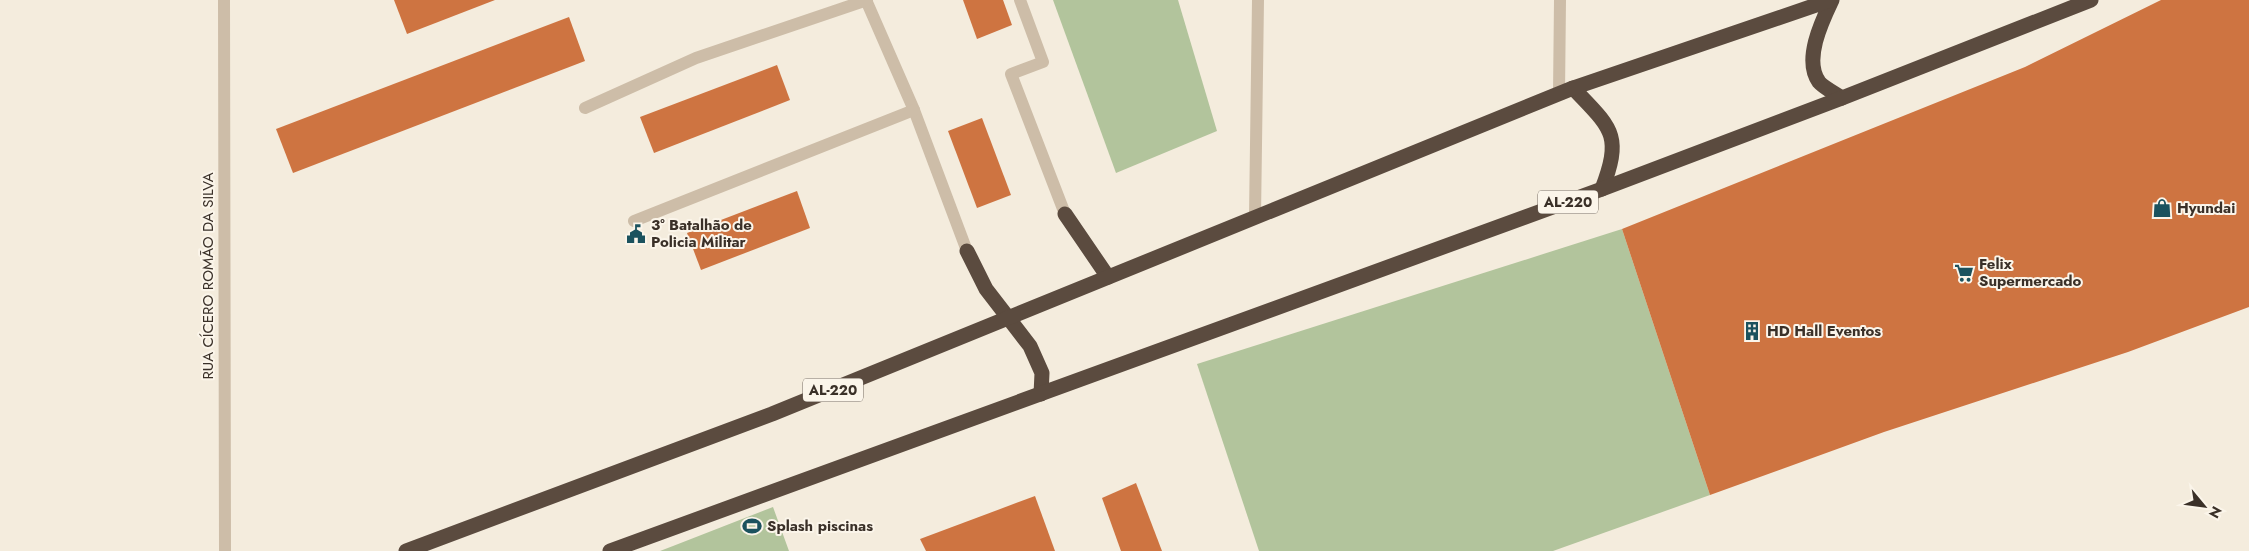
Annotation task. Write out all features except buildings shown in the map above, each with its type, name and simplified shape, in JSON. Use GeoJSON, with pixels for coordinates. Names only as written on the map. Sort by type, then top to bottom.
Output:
{"type":"FeatureCollection","features":[{"type":"Feature","properties":{"kind":"highway"},"geometry":{"type":"LineString","coordinates":[[1832,0],[1818,28],[1812,69],[1820,83],[1842,98]]}},
{"type":"Feature","properties":{"kind":"highway","name":"AL-220"},"geometry":{"type":"LineString","coordinates":[[406,551],[772,414],[1566,91],[1832,0]]}},
{"type":"Feature","properties":{"kind":"highway","name":"AL-220"},"geometry":{"type":"LineString","coordinates":[[610,551],[1602,189],[1842,98],[2091,0]]}},
{"type":"Feature","properties":{"kind":"highway"},"geometry":{"type":"LineString","coordinates":[[1566,91],[1607,124],[1614,148],[1610,168],[1602,189]]}},
{"type":"Feature","properties":{"kind":"highway"},"geometry":{"type":"LineString","coordinates":[[1065,214],[1108,277]]}},
{"type":"Feature","properties":{"kind":"highway"},"geometry":{"type":"LineString","coordinates":[[967,251],[986,289],[1030,346],[1042,373],[1041,394]]}},
{"type":"Feature","properties":{"kind":"street","name":"RUA CÍCERO ROMÃO DA SILVA"},"geometry":{"type":"LineString","coordinates":[[224,0],[225,551]]}},
{"type":"Feature","properties":{"kind":"street"},"geometry":{"type":"LineString","coordinates":[[586,108],[696,58],[867,0],[914,110],[967,251]]}},
{"type":"Feature","properties":{"kind":"street"},"geometry":{"type":"LineString","coordinates":[[1020,0],[1043,62],[1011,74],[1065,214]]}},
{"type":"Feature","properties":{"kind":"street"},"geometry":{"type":"LineString","coordinates":[[1255,217],[1258,0]]}},
{"type":"Feature","properties":{"kind":"street"},"geometry":{"type":"LineString","coordinates":[[1560,0],[1566,91]]}},
{"type":"Feature","properties":{"kind":"street"},"geometry":{"type":"LineString","coordinates":[[634,221],[914,110]]}},
{"type":"Feature","properties":{"kind":"green space"},"geometry":{"type":"Polygon","coordinates":[[[1053,0],[1178,0],[1217,131],[1116,173],[1053,0]]]}},
{"type":"Feature","properties":{"kind":"green space"},"geometry":{"type":"Polygon","coordinates":[[[1622,229],[1710,495],[1553,551],[1259,551],[1197,364],[1622,229]]]}},
{"type":"Feature","properties":{"kind":"green space","name":"Splash piscinas"},"geometry":{"type":"Polygon","coordinates":[[[773,507],[789,551],[660,551],[673,546],[773,507]]]}},
{"type":"Feature","properties":{"kind":"place","name":"Hyundai"},"geometry":{"type":"Point","coordinates":[2162,208]}},
{"type":"Feature","properties":{"kind":"place","name":"3º Batalhão de Policia Militar"},"geometry":{"type":"Point","coordinates":[636,234]}},
{"type":"Feature","properties":{"kind":"place","name":"Felix Supermercado"},"geometry":{"type":"Point","coordinates":[1964,273]}},
{"type":"Feature","properties":{"kind":"place","name":"HD Hall Eventos"},"geometry":{"type":"Point","coordinates":[1752,331]}},
{"type":"Feature","properties":{"kind":"place","name":"Splash piscinas"},"geometry":{"type":"Point","coordinates":[752,526]}}]}
